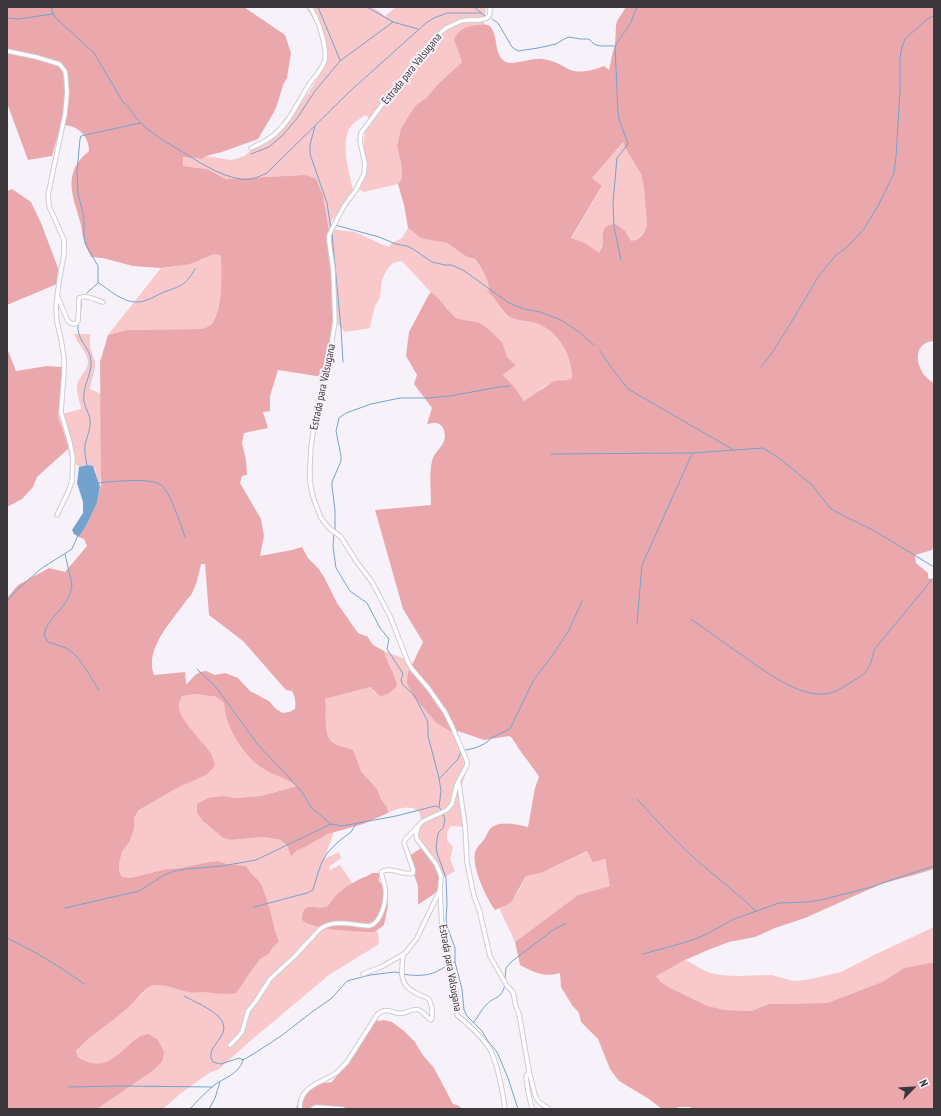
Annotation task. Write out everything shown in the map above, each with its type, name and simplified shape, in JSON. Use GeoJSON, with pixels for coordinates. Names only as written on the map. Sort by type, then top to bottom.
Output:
{"type":"FeatureCollection","features":[{"type":"Feature","properties":{"kind":"street"},"geometry":{"type":"LineString","coordinates":[[251,148],[271,137],[283,125],[324,62],[324,50],[320,27],[310,7]]}},
{"type":"Feature","properties":{"kind":"street","name":"Estrada para Valsugana"},"geometry":{"type":"LineString","coordinates":[[490,7],[490,14],[487,18],[461,21],[446,28],[440,33],[387,98],[361,133],[360,141],[365,164],[364,174],[356,190],[344,206],[329,235],[333,275],[335,321],[329,360],[316,412],[311,447],[310,482],[313,498],[321,518],[329,528],[341,537],[356,561],[372,582],[390,616],[412,670],[429,689],[441,707],[452,726],[467,763],[458,781],[454,801],[447,810],[427,818],[419,825],[416,837],[438,868],[441,876],[440,889],[443,942],[449,969],[456,990],[456,1012],[457,1015],[470,1026],[488,1046],[496,1064],[505,1109]]}},
{"type":"Feature","properties":{"kind":"street"},"geometry":{"type":"LineString","coordinates":[[7,51],[36,57],[58,64],[65,71],[66,77],[65,114],[48,195],[49,206],[64,240],[64,254],[57,294],[56,316],[64,358],[61,412],[73,458],[72,481],[67,497],[57,515]]}},
{"type":"Feature","properties":{"kind":"street"},"geometry":{"type":"LineString","coordinates":[[57,294],[67,319],[73,324],[77,323],[78,321],[79,298],[81,296],[86,296],[103,302]]}},
{"type":"Feature","properties":{"kind":"street"},"geometry":{"type":"LineString","coordinates":[[458,781],[464,821],[467,862],[474,896],[480,913],[490,956],[507,986],[513,992],[519,1014],[529,1071],[535,1095],[539,1102],[548,1108]]}},
{"type":"Feature","properties":{"kind":"street"},"geometry":{"type":"LineString","coordinates":[[230,1044],[242,1032],[248,1011],[270,980],[320,929],[334,923],[369,926],[379,920],[386,895],[382,872],[383,870],[389,870],[412,874],[413,872],[404,843],[419,825]]}},
{"type":"Feature","properties":{"kind":"street"},"geometry":{"type":"LineString","coordinates":[[363,974],[381,967],[403,955],[417,938],[440,889]]}},
{"type":"Feature","properties":{"kind":"street"},"geometry":{"type":"LineString","coordinates":[[300,1109],[300,1103],[304,1093],[342,1068],[380,1012],[386,1010],[402,1014],[417,1009],[431,1020],[432,1008],[429,999],[412,991],[403,982],[403,955]]}},
{"type":"Feature","properties":{"kind":"street"},"geometry":{"type":"LineString","coordinates":[[529,1071],[526,1077],[532,1109]]}},
{"type":"Feature","properties":{"kind":"street"},"geometry":{"type":"LineString","coordinates":[[312,1109],[316,1107],[343,1109]]}},
{"type":"Feature","properties":{"kind":"shaded area"},"geometry":{"type":"Polygon","coordinates":[[[7,7],[244,7],[285,35],[291,53],[287,78],[283,85],[274,112],[258,139],[206,156],[202,159],[183,157],[183,166],[207,169],[226,179],[305,175],[316,179],[323,196],[329,230],[336,322],[323,377],[278,370],[270,396],[270,411],[263,412],[268,428],[244,433],[242,443],[246,460],[247,475],[242,476],[240,483],[261,519],[264,536],[260,556],[302,547],[308,558],[318,568],[324,577],[337,603],[358,633],[367,636],[373,645],[384,651],[397,685],[390,692],[380,696],[370,687],[325,699],[326,730],[328,735],[335,744],[353,750],[361,771],[377,789],[381,799],[387,807],[388,813],[363,824],[328,834],[296,851],[291,856],[287,846],[281,840],[263,837],[231,840],[223,838],[204,822],[197,813],[197,804],[208,798],[223,796],[236,798],[261,796],[297,786],[262,768],[248,756],[241,748],[231,730],[225,712],[224,703],[215,696],[196,694],[182,696],[179,705],[180,711],[192,730],[208,749],[215,766],[206,775],[179,787],[139,810],[134,818],[134,829],[130,841],[122,852],[119,870],[122,877],[130,878],[166,869],[218,861],[227,864],[246,866],[262,886],[279,942],[273,947],[269,954],[260,959],[236,993],[224,994],[190,992],[163,985],[149,987],[120,1015],[83,1044],[76,1051],[78,1057],[86,1061],[99,1064],[111,1060],[136,1039],[148,1034],[158,1040],[164,1052],[162,1062],[151,1072],[97,1109],[7,1109],[7,598],[18,585],[49,568],[65,572],[87,546],[84,539],[79,537],[97,503],[101,484],[100,362],[108,335],[127,330],[200,329],[210,326],[218,311],[220,302],[221,259],[220,255],[214,254],[193,263],[161,268],[133,266],[103,258],[91,257],[85,244],[72,191],[72,177],[75,167],[80,159],[89,151],[87,140],[77,129],[67,125],[62,125],[52,156],[28,160],[7,103],[7,7]],[[201,564],[192,594],[167,626],[156,645],[152,665],[154,675],[185,672],[186,684],[200,672],[206,671],[215,675],[225,673],[238,678],[250,691],[269,701],[276,709],[283,713],[295,709],[295,700],[292,691],[286,690],[243,641],[209,615],[205,564],[201,564]]]}},
{"type":"Feature","properties":{"kind":"shaded area"},"geometry":{"type":"Polygon","coordinates":[[[306,7],[373,7],[385,16],[396,7],[486,7],[484,24],[478,24],[462,29],[454,40],[462,62],[437,85],[427,97],[415,106],[401,128],[397,146],[402,176],[398,184],[364,192],[360,190],[365,169],[363,149],[365,130],[373,120],[365,115],[350,127],[347,134],[346,151],[348,170],[354,194],[332,220],[329,229],[355,232],[389,247],[392,243],[402,238],[408,228],[416,234],[429,239],[447,243],[467,257],[474,259],[486,277],[490,294],[503,312],[511,318],[538,324],[558,339],[570,361],[572,378],[554,382],[543,387],[533,396],[524,401],[513,385],[503,375],[516,365],[507,357],[502,342],[478,322],[456,318],[402,261],[393,263],[388,268],[382,279],[380,297],[375,306],[370,326],[371,328],[345,332],[336,322],[329,230],[323,196],[305,175],[226,179],[207,169],[183,166],[183,157],[202,159],[206,156],[231,160],[239,158],[246,155],[251,149],[267,143],[278,134],[309,92],[325,66],[326,58],[323,37],[306,7]]]}},
{"type":"Feature","properties":{"kind":"shaded area"},"geometry":{"type":"Polygon","coordinates":[[[626,7],[934,7],[934,341],[927,342],[922,345],[919,350],[918,361],[922,372],[934,383],[934,546],[932,550],[915,555],[916,563],[928,573],[928,578],[934,580],[934,869],[881,884],[805,918],[775,928],[755,937],[729,942],[708,950],[685,960],[656,976],[668,987],[708,1006],[725,1010],[751,1011],[769,1004],[827,1003],[882,982],[904,968],[934,963],[934,1109],[691,1109],[691,1107],[679,1107],[673,1109],[662,1109],[649,1099],[619,1081],[610,1069],[598,1039],[581,1022],[579,1013],[572,1005],[561,987],[560,973],[544,975],[520,965],[515,942],[578,895],[610,886],[605,859],[593,862],[587,851],[541,873],[526,876],[512,901],[495,910],[480,881],[474,856],[476,850],[492,827],[502,824],[515,824],[528,827],[535,788],[539,777],[512,738],[509,736],[484,740],[458,731],[457,735],[438,724],[432,718],[413,696],[407,683],[408,673],[423,642],[403,609],[375,510],[431,505],[431,466],[434,457],[445,438],[445,434],[440,424],[427,424],[432,408],[414,384],[417,375],[406,356],[409,332],[428,296],[431,292],[456,318],[478,322],[502,342],[507,357],[516,365],[503,375],[513,385],[524,401],[554,381],[572,378],[570,361],[558,339],[538,324],[511,318],[489,293],[486,277],[475,259],[467,257],[447,243],[421,238],[408,228],[398,184],[402,176],[397,146],[401,128],[415,106],[427,97],[437,85],[462,62],[454,40],[458,33],[464,28],[482,24],[490,26],[494,33],[500,56],[509,63],[542,59],[549,60],[572,71],[582,71],[604,66],[609,70],[615,46],[617,21],[626,7]],[[623,142],[592,178],[602,186],[571,238],[585,243],[599,253],[602,247],[603,232],[606,226],[615,224],[625,231],[631,241],[634,241],[644,233],[647,224],[644,187],[641,174],[623,142]]]}},
{"type":"Feature","properties":{"kind":"shaded area"},"geometry":{"type":"Polygon","coordinates":[[[623,141],[643,181],[647,205],[646,230],[635,241],[631,241],[623,231],[611,224],[604,230],[602,246],[599,254],[585,243],[571,239],[602,187],[592,178],[623,141]]]}},
{"type":"Feature","properties":{"kind":"shaded area"},"geometry":{"type":"Polygon","coordinates":[[[12,189],[31,202],[41,223],[58,268],[57,284],[7,305],[7,191],[12,189]]]}},
{"type":"Feature","properties":{"kind":"shaded area"},"geometry":{"type":"Polygon","coordinates":[[[214,254],[220,255],[222,280],[218,311],[211,325],[200,329],[127,330],[108,335],[161,268],[188,264],[214,254]]]}},
{"type":"Feature","properties":{"kind":"shaded area"},"geometry":{"type":"Polygon","coordinates":[[[74,334],[90,334],[90,346],[95,362],[95,368],[90,389],[101,394],[102,460],[100,487],[95,469],[88,465],[79,467],[69,456],[68,448],[58,417],[58,415],[81,409],[77,385],[87,368],[88,362],[86,354],[74,334]]]}},
{"type":"Feature","properties":{"kind":"shaded area"},"geometry":{"type":"Polygon","coordinates":[[[7,348],[16,371],[47,366],[61,367],[63,370],[58,417],[69,448],[37,477],[33,487],[22,499],[7,507],[7,348]]]}},
{"type":"Feature","properties":{"kind":"shaded area"},"geometry":{"type":"Polygon","coordinates":[[[384,651],[407,660],[410,668],[413,696],[432,718],[457,735],[468,766],[461,788],[467,817],[464,827],[451,826],[447,832],[447,840],[453,847],[450,859],[455,871],[440,880],[438,870],[418,845],[417,838],[415,837],[421,823],[419,813],[412,808],[402,808],[388,813],[387,807],[381,799],[377,789],[361,771],[353,751],[335,744],[328,735],[326,729],[325,699],[370,687],[375,693],[396,680],[384,651]]]}},
{"type":"Feature","properties":{"kind":"shaded area"},"geometry":{"type":"Polygon","coordinates":[[[196,694],[215,696],[224,703],[225,712],[231,731],[241,748],[248,756],[262,768],[298,786],[261,796],[236,798],[223,796],[204,822],[223,838],[231,840],[263,837],[281,840],[289,851],[296,851],[334,832],[324,859],[339,852],[341,858],[329,867],[330,870],[340,865],[352,883],[325,907],[365,932],[378,932],[379,944],[329,975],[219,1069],[209,1073],[180,1094],[163,1109],[97,1109],[151,1072],[138,1037],[113,1058],[102,1064],[91,1063],[78,1057],[76,1051],[83,1044],[129,1007],[150,987],[160,985],[186,992],[197,992],[244,982],[260,959],[269,954],[273,947],[279,942],[270,915],[268,903],[258,880],[246,866],[227,864],[218,861],[166,869],[130,878],[122,877],[119,870],[122,852],[130,841],[134,829],[134,818],[139,810],[191,781],[203,743],[184,720],[179,710],[179,705],[182,696],[196,694]]]}},
{"type":"Feature","properties":{"kind":"shaded area"},"geometry":{"type":"Polygon","coordinates":[[[421,848],[429,857],[436,869],[440,881],[436,892],[418,905],[418,886],[408,857],[421,848]]]}},
{"type":"Feature","properties":{"kind":"shaded area"},"geometry":{"type":"Polygon","coordinates":[[[588,851],[604,858],[611,886],[578,895],[515,942],[499,908],[512,900],[519,891],[526,876],[541,873],[588,851]]]}},
{"type":"Feature","properties":{"kind":"shaded area"},"geometry":{"type":"Polygon","coordinates":[[[372,873],[379,873],[379,881],[387,891],[388,906],[384,925],[375,932],[325,928],[315,926],[302,920],[305,909],[308,907],[320,908],[327,906],[336,895],[346,887],[372,873]]]}},
{"type":"Feature","properties":{"kind":"shaded area"},"geometry":{"type":"Polygon","coordinates":[[[934,927],[934,963],[904,968],[882,982],[827,1003],[769,1004],[751,1011],[725,1010],[708,1006],[668,987],[655,975],[685,960],[701,969],[720,975],[772,975],[793,981],[806,980],[841,972],[934,927]]]}},
{"type":"Feature","properties":{"kind":"shaded area"},"geometry":{"type":"Polygon","coordinates":[[[375,1018],[378,1021],[384,1020],[392,1022],[415,1042],[422,1054],[434,1068],[453,1104],[462,1109],[296,1109],[301,1095],[308,1088],[318,1084],[332,1082],[343,1067],[351,1051],[375,1018]]]}},
{"type":"Feature","properties":{"kind":"water"},"geometry":{"type":"Polygon","coordinates":[[[88,465],[93,466],[100,487],[97,503],[79,537],[74,534],[72,530],[83,513],[83,502],[77,483],[79,467],[88,465]]]}},
{"type":"Feature","properties":{"kind":"waterway"},"geometry":{"type":"LineString","coordinates":[[51,7],[53,14],[57,19],[94,53],[123,102],[145,127],[162,140],[207,166],[231,177],[244,179],[254,178],[267,173],[348,93],[426,23],[447,13],[481,13]]}},
{"type":"Feature","properties":{"kind":"waterway"},"geometry":{"type":"LineString","coordinates":[[318,7],[340,60]]}},
{"type":"Feature","properties":{"kind":"waterway"},"geometry":{"type":"LineString","coordinates":[[367,7],[393,22],[418,29]]}},
{"type":"Feature","properties":{"kind":"waterway"},"geometry":{"type":"LineString","coordinates":[[474,7],[485,16]]}},
{"type":"Feature","properties":{"kind":"waterway"},"geometry":{"type":"LineString","coordinates":[[621,260],[614,227],[613,202],[617,158],[628,144],[618,112],[615,46],[630,24],[637,7]]}},
{"type":"Feature","properties":{"kind":"waterway"},"geometry":{"type":"LineString","coordinates":[[7,18],[18,19],[53,14]]}},
{"type":"Feature","properties":{"kind":"waterway"},"geometry":{"type":"LineString","coordinates":[[761,367],[772,353],[820,274],[836,255],[847,247],[864,229],[879,204],[894,173],[900,91],[900,58],[902,47],[905,39],[934,15]]}},
{"type":"Feature","properties":{"kind":"waterway"},"geometry":{"type":"LineString","coordinates":[[492,19],[498,23],[512,47],[518,51],[556,44],[569,37],[589,39],[600,46],[614,46]]}},
{"type":"Feature","properties":{"kind":"waterway"},"geometry":{"type":"LineString","coordinates":[[251,154],[269,147],[283,135],[298,117],[315,91],[340,61],[393,22]]}},
{"type":"Feature","properties":{"kind":"waterway"},"geometry":{"type":"LineString","coordinates":[[98,283],[98,266],[85,243],[84,218],[78,193],[77,172],[80,139],[81,136],[140,123]]}},
{"type":"Feature","properties":{"kind":"waterway"},"geometry":{"type":"LineString","coordinates":[[315,126],[310,145],[310,154],[327,203],[331,229]]}},
{"type":"Feature","properties":{"kind":"waterway"},"geometry":{"type":"LineString","coordinates":[[335,225],[407,246],[432,262],[451,265],[463,270],[509,303],[561,320],[579,332],[594,345]]}},
{"type":"Feature","properties":{"kind":"waterway"},"geometry":{"type":"LineString","coordinates":[[332,234],[343,362]]}},
{"type":"Feature","properties":{"kind":"waterway"},"geometry":{"type":"LineString","coordinates":[[99,283],[114,294],[126,300],[138,302],[147,300],[182,285],[195,269]]}},
{"type":"Feature","properties":{"kind":"waterway"},"geometry":{"type":"LineString","coordinates":[[87,293],[98,283]]}},
{"type":"Feature","properties":{"kind":"waterway"},"geometry":{"type":"LineString","coordinates":[[80,316],[81,298]]}},
{"type":"Feature","properties":{"kind":"waterway"},"geometry":{"type":"LineString","coordinates":[[78,324],[79,335],[88,351],[91,361],[84,398],[90,420],[85,447],[87,466]]}},
{"type":"Feature","properties":{"kind":"waterway"},"geometry":{"type":"LineString","coordinates":[[600,351],[628,389],[732,449]]}},
{"type":"Feature","properties":{"kind":"waterway"},"geometry":{"type":"LineString","coordinates":[[335,531],[335,510],[332,482],[341,461],[336,431],[339,418],[346,413],[371,404],[400,398],[450,396],[510,386]]}},
{"type":"Feature","properties":{"kind":"waterway"},"geometry":{"type":"LineString","coordinates":[[551,454],[692,453],[763,448],[779,458],[811,484],[831,509],[873,530],[934,567]]}},
{"type":"Feature","properties":{"kind":"waterway"},"geometry":{"type":"LineString","coordinates":[[637,623],[642,565],[692,454]]}},
{"type":"Feature","properties":{"kind":"waterway"},"geometry":{"type":"LineString","coordinates":[[97,483],[149,481],[161,485],[168,494],[185,537]]}},
{"type":"Feature","properties":{"kind":"waterway"},"geometry":{"type":"LineString","coordinates":[[334,534],[333,546],[336,568],[350,591],[367,603],[380,628],[389,639],[387,649],[402,672],[402,684],[414,695],[427,720],[428,736],[439,778],[441,791],[439,807],[442,811]]}},
{"type":"Feature","properties":{"kind":"waterway"},"geometry":{"type":"LineString","coordinates":[[7,601],[19,588],[42,568],[72,549],[78,535]]}},
{"type":"Feature","properties":{"kind":"waterway"},"geometry":{"type":"LineString","coordinates":[[65,554],[72,585],[70,593],[63,606],[49,622],[44,635],[48,642],[66,648],[76,655],[99,690]]}},
{"type":"Feature","properties":{"kind":"waterway"},"geometry":{"type":"LineString","coordinates":[[691,619],[777,679],[801,690],[812,693],[827,694],[841,689],[867,670],[874,650],[934,577]]}},
{"type":"Feature","properties":{"kind":"waterway"},"geometry":{"type":"LineString","coordinates":[[440,778],[458,759],[462,751],[484,744],[493,737],[510,729],[533,681],[569,630],[582,601]]}},
{"type":"Feature","properties":{"kind":"waterway"},"geometry":{"type":"LineString","coordinates":[[197,669],[216,687],[258,745],[302,792],[311,807],[331,824]]}},
{"type":"Feature","properties":{"kind":"waterway"},"geometry":{"type":"LineString","coordinates":[[637,799],[693,857],[756,911]]}},
{"type":"Feature","properties":{"kind":"waterway"},"geometry":{"type":"LineString","coordinates":[[65,908],[139,891],[164,875],[175,871],[222,866],[256,860],[331,824],[342,826],[396,816],[435,806],[438,807]]}},
{"type":"Feature","properties":{"kind":"waterway"},"geometry":{"type":"LineString","coordinates":[[443,814],[445,820],[443,828],[438,833],[436,847],[446,878],[446,919],[455,948],[455,962],[462,989],[464,1010],[467,1016],[482,1031],[497,1052],[508,1078],[518,1109]]}},
{"type":"Feature","properties":{"kind":"waterway"},"geometry":{"type":"LineString","coordinates":[[254,907],[307,893],[313,890],[322,862],[328,852],[351,832],[356,824]]}},
{"type":"Feature","properties":{"kind":"waterway"},"geometry":{"type":"LineString","coordinates":[[643,954],[690,941],[707,934],[734,919],[779,903],[821,900],[872,887],[934,866]]}},
{"type":"Feature","properties":{"kind":"waterway"},"geometry":{"type":"LineString","coordinates":[[505,979],[506,968],[511,962],[553,930],[566,923]]}},
{"type":"Feature","properties":{"kind":"waterway"},"geometry":{"type":"LineString","coordinates":[[7,938],[47,959],[84,984]]}},
{"type":"Feature","properties":{"kind":"waterway"},"geometry":{"type":"LineString","coordinates":[[449,965],[455,962]]}},
{"type":"Feature","properties":{"kind":"waterway"},"geometry":{"type":"LineString","coordinates":[[403,974],[426,975],[436,972],[446,966]]}},
{"type":"Feature","properties":{"kind":"waterway"},"geometry":{"type":"LineString","coordinates":[[184,996],[211,1011],[219,1017],[223,1024],[224,1030],[212,1051],[211,1056],[213,1062],[221,1064],[239,1058],[243,1060],[281,1036],[332,998],[347,981],[370,975],[395,972],[400,973]]}},
{"type":"Feature","properties":{"kind":"waterway"},"geometry":{"type":"LineString","coordinates":[[474,1022],[486,1005],[502,993],[505,984]]}},
{"type":"Feature","properties":{"kind":"waterway"},"geometry":{"type":"LineString","coordinates":[[190,1109],[213,1086],[234,1073],[241,1065],[243,1060]]}},
{"type":"Feature","properties":{"kind":"waterway"},"geometry":{"type":"LineString","coordinates":[[209,1109],[215,1098],[220,1082]]}},
{"type":"Feature","properties":{"kind":"waterway"},"geometry":{"type":"LineString","coordinates":[[69,1087],[212,1087]]}}]}
